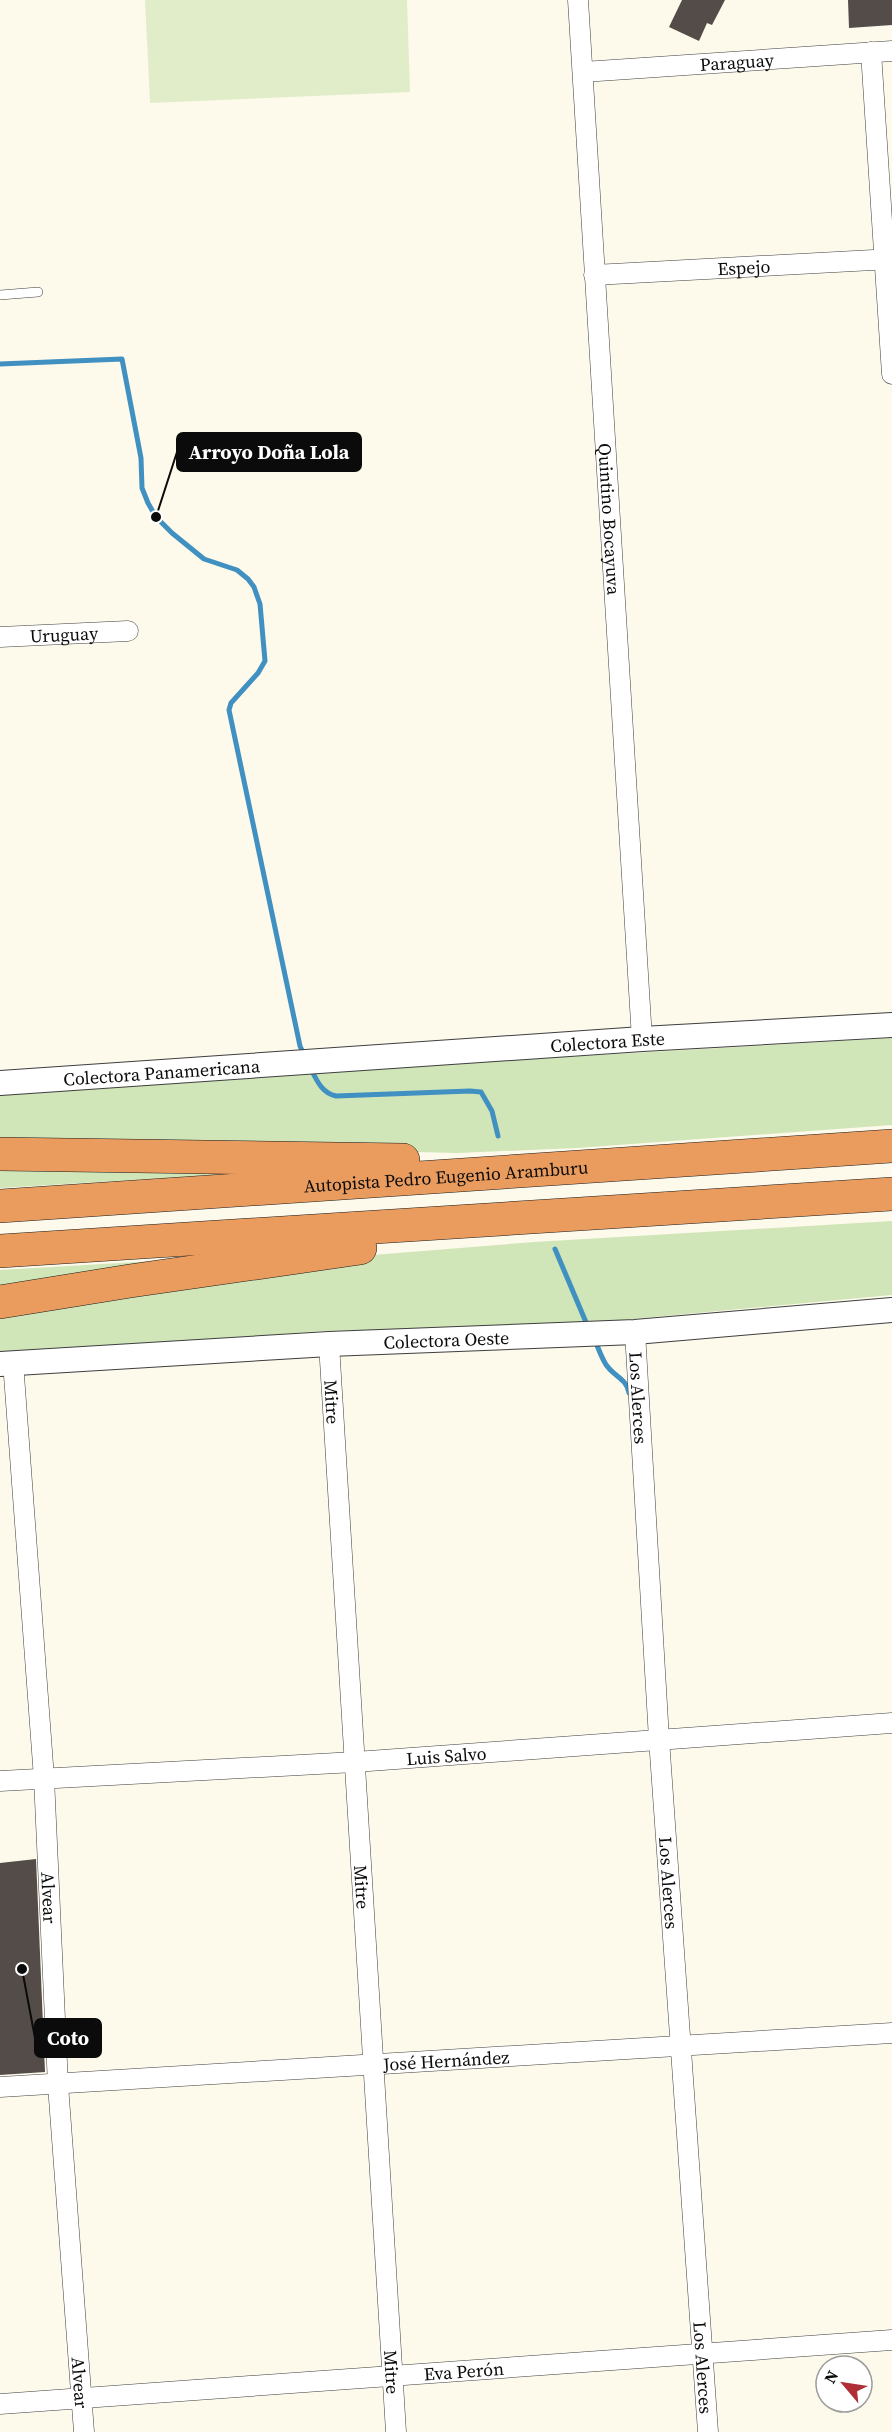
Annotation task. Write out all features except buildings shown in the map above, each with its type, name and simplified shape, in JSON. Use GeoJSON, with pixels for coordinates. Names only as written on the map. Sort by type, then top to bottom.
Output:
{"type":"FeatureCollection","features":[{"type":"Feature","properties":{"kind":"highway","name":"Autopista Pedro Eugenio Aramburu"},"geometry":{"type":"LineString","coordinates":[[0,1206],[892,1146]]}},
{"type":"Feature","properties":{"kind":"highway"},"geometry":{"type":"LineString","coordinates":[[0,1155],[133,1155],[606,1166]]}},
{"type":"Feature","properties":{"kind":"highway"},"geometry":{"type":"LineString","coordinates":[[0,1251],[892,1194]]}},
{"type":"Feature","properties":{"kind":"highway"},"geometry":{"type":"LineString","coordinates":[[0,1302],[141,1279],[437,1238],[590,1214]]}},
{"type":"Feature","properties":{"kind":"street","name":"Quintino Bocayuva"},"geometry":{"type":"LineString","coordinates":[[578,0],[642,1039]]}},
{"type":"Feature","properties":{"kind":"street","name":"Paraguay"},"geometry":{"type":"LineString","coordinates":[[583,72],[892,51]]}},
{"type":"Feature","properties":{"kind":"street"},"geometry":{"type":"LineString","coordinates":[[871,52],[889,259],[892,374]]}},
{"type":"Feature","properties":{"kind":"street","name":"Espejo"},"geometry":{"type":"LineString","coordinates":[[594,275],[889,259]]}},
{"type":"Feature","properties":{"kind":"street","name":"Uruguay"},"geometry":{"type":"LineString","coordinates":[[0,637],[128,630]]}},
{"type":"Feature","properties":{"kind":"street","name":"Colectora Este"},"geometry":{"type":"LineString","coordinates":[[323,1062],[642,1039],[892,1025]]}},
{"type":"Feature","properties":{"kind":"street","name":"Colectora Panamericana"},"geometry":{"type":"LineString","coordinates":[[0,1083],[323,1062]]}},
{"type":"Feature","properties":{"kind":"street","name":"Colectora Oeste"},"geometry":{"type":"LineString","coordinates":[[7,1363],[329,1344],[610,1334],[892,1310]]}},
{"type":"Feature","properties":{"kind":"street","name":"Los Alerces"},"geometry":{"type":"LineString","coordinates":[[635,1332],[659,1739],[708,2432]]}},
{"type":"Feature","properties":{"kind":"street","name":"Mitre"},"geometry":{"type":"LineString","coordinates":[[329,1344],[396,2432]]}},
{"type":"Feature","properties":{"kind":"street","name":"Alvear"},"geometry":{"type":"LineString","coordinates":[[7,1363],[44,1778],[58,2085],[84,2432]]}},
{"type":"Feature","properties":{"kind":"street","name":"Luis Salvo"},"geometry":{"type":"LineString","coordinates":[[0,1781],[355,1762],[892,1723]]}},
{"type":"Feature","properties":{"kind":"street","name":"José Hernández"},"geometry":{"type":"LineString","coordinates":[[0,2087],[892,2033]]}},
{"type":"Feature","properties":{"kind":"street","name":"Eva Perón"},"geometry":{"type":"LineString","coordinates":[[0,2404],[892,2340]]}},
{"type":"Feature","properties":{"kind":"lane"},"geometry":{"type":"LineString","coordinates":[[0,295],[38,292]]}},
{"type":"Feature","properties":{"kind":"green space"},"geometry":{"type":"Polygon","coordinates":[[[145,0],[407,0],[410,92],[150,103],[145,0]]]}},
{"type":"Feature","properties":{"kind":"green space"},"geometry":{"type":"Polygon","coordinates":[[[892,1038],[892,1125],[577,1148],[457,1153],[0,1142],[0,1095],[528,1059],[892,1038]]]}},
{"type":"Feature","properties":{"kind":"green space"},"geometry":{"type":"Polygon","coordinates":[[[0,1163],[248,1165],[215,1175],[0,1188],[0,1163]]]}},
{"type":"Feature","properties":{"kind":"green space"},"geometry":{"type":"Polygon","coordinates":[[[892,1221],[892,1295],[622,1320],[570,1327],[321,1331],[0,1356],[0,1309],[373,1255],[534,1242],[892,1221]]]}},
{"type":"Feature","properties":{"kind":"green space"},"geometry":{"type":"Polygon","coordinates":[[[240,1256],[0,1290],[0,1270],[240,1256]]]}},
{"type":"Feature","properties":{"kind":"waterway"},"geometry":{"type":"LineString","coordinates":[[0,364],[122,359],[141,458],[142,488],[156,517],[204,559],[237,570],[254,587],[260,604],[265,661],[258,673],[231,703],[229,710],[300,1046],[304,1055]]}},
{"type":"Feature","properties":{"kind":"waterway"},"geometry":{"type":"LineString","coordinates":[[311,1069],[324,1089],[336,1096],[481,1092],[492,1111],[498,1136]]}},
{"type":"Feature","properties":{"kind":"waterway"},"geometry":{"type":"LineString","coordinates":[[555,1249],[588,1327]]}},
{"type":"Feature","properties":{"kind":"waterway"},"geometry":{"type":"LineString","coordinates":[[595,1340],[605,1363],[622,1380],[629,1393]]}},
{"type":"Feature","properties":{"kind":"place","name":"Arroyo Doña Lola"},"geometry":{"type":"Point","coordinates":[156,517]}},
{"type":"Feature","properties":{"kind":"place","name":"Coto"},"geometry":{"type":"Point","coordinates":[22,1969]}}]}
